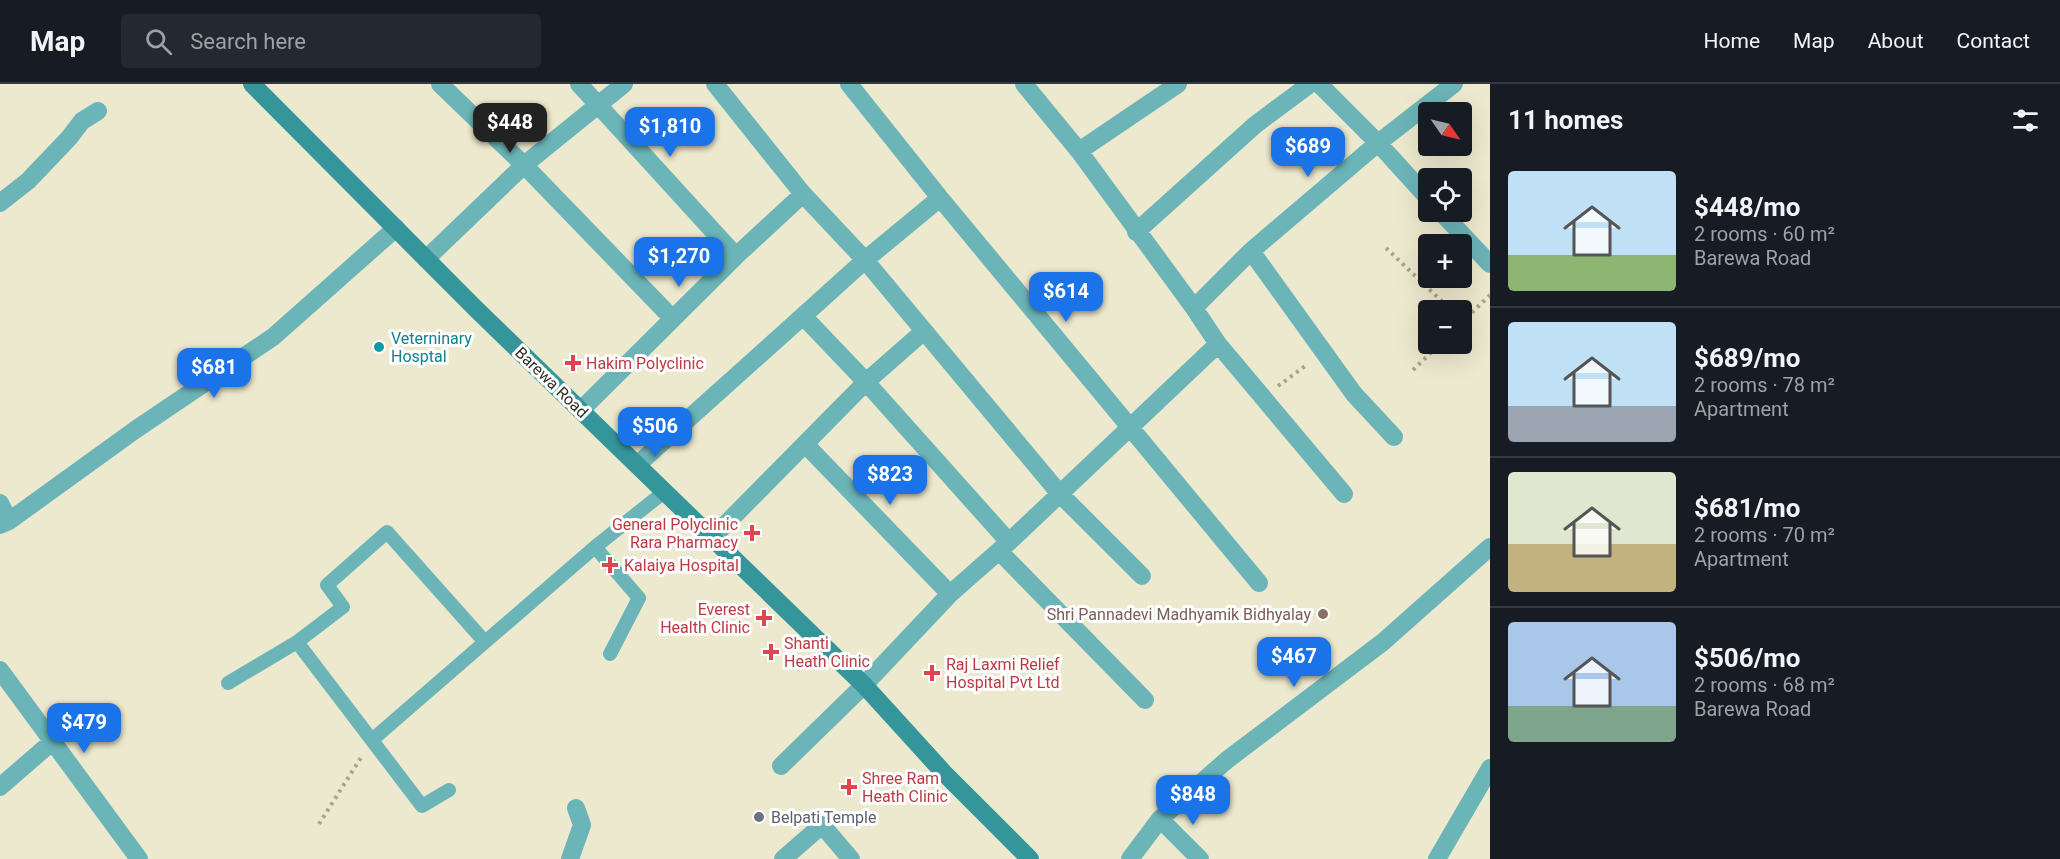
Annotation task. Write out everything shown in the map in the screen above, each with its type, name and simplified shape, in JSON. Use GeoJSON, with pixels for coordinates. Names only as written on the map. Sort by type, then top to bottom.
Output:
{"type":"FeatureCollection","features":[{"type":"Feature","properties":{"kind":"main road","name":"Barewa Road"},"geometry":{"type":"LineString","coordinates":[[252,84],[426,259],[864,685],[944,772],[1030,859]]}},
{"type":"Feature","properties":{"kind":"street"},"geometry":{"type":"LineString","coordinates":[[440,84],[524,165],[673,319]]}},
{"type":"Feature","properties":{"kind":"street"},"geometry":{"type":"LineString","coordinates":[[579,84],[736,256]]}},
{"type":"Feature","properties":{"kind":"street"},"geometry":{"type":"LineString","coordinates":[[426,259],[524,165],[624,84]]}},
{"type":"Feature","properties":{"kind":"street"},"geometry":{"type":"LineString","coordinates":[[715,84],[803,194],[865,260],[1060,494],[1142,576]]}},
{"type":"Feature","properties":{"kind":"street"},"geometry":{"type":"LineString","coordinates":[[849,84],[940,198],[1259,583]]}},
{"type":"Feature","properties":{"kind":"street"},"geometry":{"type":"LineString","coordinates":[[1024,84],[1079,151],[1218,344],[1344,494]]}},
{"type":"Feature","properties":{"kind":"street"},"geometry":{"type":"LineString","coordinates":[[1079,151],[1178,84]]}},
{"type":"Feature","properties":{"kind":"street"},"geometry":{"type":"LineString","coordinates":[[1136,232],[1254,124],[1310,84]]}},
{"type":"Feature","properties":{"kind":"street"},"geometry":{"type":"LineString","coordinates":[[1318,84],[1378,143],[1418,187]]}},
{"type":"Feature","properties":{"kind":"street"},"geometry":{"type":"LineString","coordinates":[[1194,308],[1251,251],[1378,143],[1454,84]]}},
{"type":"Feature","properties":{"kind":"street"},"geometry":{"type":"LineString","coordinates":[[0,203],[28,181],[82,121],[98,111]]}},
{"type":"Feature","properties":{"kind":"street"},"geometry":{"type":"LineString","coordinates":[[581,410],[736,256],[803,194]]}},
{"type":"Feature","properties":{"kind":"street"},"geometry":{"type":"LineString","coordinates":[[637,465],[865,260],[940,198]]}},
{"type":"Feature","properties":{"kind":"street"},"geometry":{"type":"LineString","coordinates":[[1450,222],[1490,264]]}},
{"type":"Feature","properties":{"kind":"street"},"geometry":{"type":"LineString","coordinates":[[0,502],[5,523],[135,430],[273,337],[396,228]]}},
{"type":"Feature","properties":{"kind":"street"},"geometry":{"type":"LineString","coordinates":[[1251,251],[1354,394],[1394,436]]}},
{"type":"Feature","properties":{"kind":"street"},"geometry":{"type":"LineString","coordinates":[[803,316],[866,382],[1004,547],[1145,700]]}},
{"type":"Feature","properties":{"kind":"street"},"geometry":{"type":"LineString","coordinates":[[711,538],[866,382],[924,331]]}},
{"type":"Feature","properties":{"kind":"street"},"geometry":{"type":"LineString","coordinates":[[781,766],[864,685],[950,594],[1004,547],[1218,344]]}},
{"type":"Feature","properties":{"kind":"street"},"geometry":{"type":"LineString","coordinates":[[805,444],[950,594]]}},
{"type":"Feature","properties":{"kind":"street"},"geometry":{"type":"LineString","coordinates":[[1130,859],[1160,819],[1227,759],[1383,642],[1490,547]]}},
{"type":"Feature","properties":{"kind":"street"},"geometry":{"type":"LineString","coordinates":[[0,669],[139,859]]}},
{"type":"Feature","properties":{"kind":"street"},"geometry":{"type":"LineString","coordinates":[[0,787],[53,741]]}},
{"type":"Feature","properties":{"kind":"street"},"geometry":{"type":"LineString","coordinates":[[1437,859],[1490,768]]}},
{"type":"Feature","properties":{"kind":"street"},"geometry":{"type":"LineString","coordinates":[[570,859],[582,825],[576,808]]}},
{"type":"Feature","properties":{"kind":"street"},"geometry":{"type":"LineString","coordinates":[[1160,819],[1200,859]]}},
{"type":"Feature","properties":{"kind":"street"},"geometry":{"type":"LineString","coordinates":[[783,859],[822,825],[851,859]]}},
{"type":"Feature","properties":{"kind":"lane"},"geometry":{"type":"LineString","coordinates":[[372,740],[595,547],[664,492]]}},
{"type":"Feature","properties":{"kind":"lane"},"geometry":{"type":"LineString","coordinates":[[228,683],[297,642],[343,607],[327,585],[387,532],[485,642]]}},
{"type":"Feature","properties":{"kind":"lane"},"geometry":{"type":"LineString","coordinates":[[595,547],[639,598],[610,654]]}},
{"type":"Feature","properties":{"kind":"lane"},"geometry":{"type":"LineString","coordinates":[[297,642],[422,806],[449,790]]}},
{"type":"Feature","properties":{"kind":"path"},"geometry":{"type":"LineString","coordinates":[[1386,248],[1441,300]]}},
{"type":"Feature","properties":{"kind":"path"},"geometry":{"type":"LineString","coordinates":[[1472,311],[1490,294]]}},
{"type":"Feature","properties":{"kind":"path"},"geometry":{"type":"LineString","coordinates":[[1262,397],[1323,352]]}},
{"type":"Feature","properties":{"kind":"path"},"geometry":{"type":"LineString","coordinates":[[1413,370],[1430,354]]}},
{"type":"Feature","properties":{"kind":"path"},"geometry":{"type":"LineString","coordinates":[[319,824],[372,740]]}},
{"type":"Feature","properties":{"kind":"place","name":"Veterninary Hosptal"},"geometry":{"type":"Point","coordinates":[379,347]}},
{"type":"Feature","properties":{"kind":"place","name":"Hakim Polyclinic"},"geometry":{"type":"Point","coordinates":[573,363]}},
{"type":"Feature","properties":{"kind":"place","name":"General Polyclinic Rara Pharmacy"},"geometry":{"type":"Point","coordinates":[752,533]}},
{"type":"Feature","properties":{"kind":"place","name":"Kalaiya Hospital"},"geometry":{"type":"Point","coordinates":[610,565]}},
{"type":"Feature","properties":{"kind":"place","name":"Shri Pannadevi Madhyamik Bidhyalay"},"geometry":{"type":"Point","coordinates":[1323,614]}},
{"type":"Feature","properties":{"kind":"place","name":"Everest Health Clinic"},"geometry":{"type":"Point","coordinates":[764,618]}},
{"type":"Feature","properties":{"kind":"place","name":"Shanti Heath Clinic"},"geometry":{"type":"Point","coordinates":[771,652]}},
{"type":"Feature","properties":{"kind":"place","name":"Raj Laxmi Relief Hospital Pvt Ltd"},"geometry":{"type":"Point","coordinates":[932,673]}},
{"type":"Feature","properties":{"kind":"place","name":"Shree Ram Heath Clinic"},"geometry":{"type":"Point","coordinates":[849,787]}},
{"type":"Feature","properties":{"kind":"place","name":"Belpati Temple"},"geometry":{"type":"Point","coordinates":[759,817]}}]}
